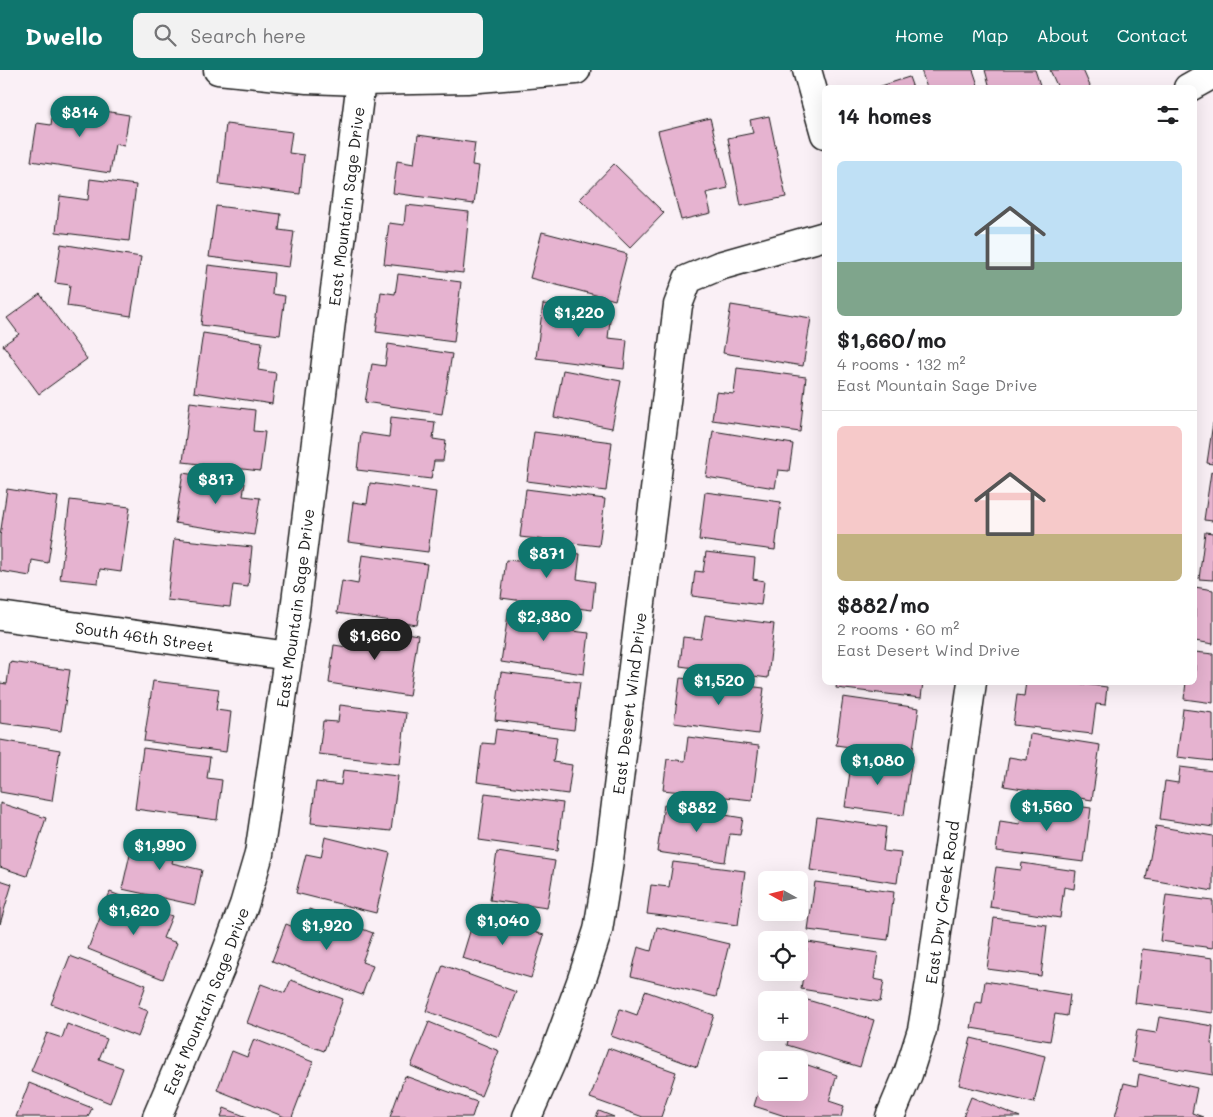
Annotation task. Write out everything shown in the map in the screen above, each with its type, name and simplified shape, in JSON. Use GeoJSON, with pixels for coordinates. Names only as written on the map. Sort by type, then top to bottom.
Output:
{"type":"FeatureCollection","features":[{"type":"Feature","properties":{"kind":"street"},"geometry":{"type":"LineString","coordinates":[[218,70],[307,79],[361,81],[467,79],[576,70]]}},
{"type":"Feature","properties":{"kind":"street"},"geometry":{"type":"LineString","coordinates":[[807,70],[822,123]]}},
{"type":"Feature","properties":{"kind":"street"},"geometry":{"type":"LineString","coordinates":[[1193,85],[1213,74]]}},
{"type":"Feature","properties":{"kind":"street","name":"East Mountain Sage Drive"},"geometry":{"type":"LineString","coordinates":[[157,1117],[220,969],[244,905],[259,854],[296,609],[361,81]]}},
{"type":"Feature","properties":{"kind":"street","name":"East Desert Wind Drive"},"geometry":{"type":"LineString","coordinates":[[527,1117],[553,1058],[598,930],[608,868],[678,306],[688,279],[719,266],[822,237]]}},
{"type":"Feature","properties":{"kind":"street","name":"South 46th Street"},"geometry":{"type":"LineString","coordinates":[[0,616],[289,656]]}},
{"type":"Feature","properties":{"kind":"street","name":"East Dry Creek Road"},"geometry":{"type":"LineString","coordinates":[[890,1117],[908,1074],[922,1030],[972,685]]}},
{"type":"Feature","properties":{"kind":"building"},"geometry":{"type":"Polygon","coordinates":[[[921,70],[973,70],[978,85],[926,85],[921,70]]]}},
{"type":"Feature","properties":{"kind":"building"},"geometry":{"type":"Polygon","coordinates":[[[985,70],[1035,70],[1040,85],[989,85],[985,70]]]}},
{"type":"Feature","properties":{"kind":"building"},"geometry":{"type":"Polygon","coordinates":[[[1050,70],[1083,70],[1090,85],[1057,85],[1050,70]]]}},
{"type":"Feature","properties":{"kind":"building"},"geometry":{"type":"Polygon","coordinates":[[[909,77],[912,85],[884,85],[909,77]]]}},
{"type":"Feature","properties":{"kind":"building"},"geometry":{"type":"Polygon","coordinates":[[[54,103],[129,115],[124,146],[115,144],[110,173],[31,161],[37,123],[51,125],[54,103]]]}},
{"type":"Feature","properties":{"kind":"building"},"geometry":{"type":"Polygon","coordinates":[[[769,116],[786,197],[741,206],[728,138],[753,133],[750,120],[769,116]]]}},
{"type":"Feature","properties":{"kind":"building"},"geometry":{"type":"Polygon","coordinates":[[[710,118],[728,188],[706,193],[711,213],[681,220],[658,131],[710,118]]]}},
{"type":"Feature","properties":{"kind":"building"},"geometry":{"type":"Polygon","coordinates":[[[226,124],[292,132],[289,153],[304,155],[300,194],[219,184],[226,124]]]}},
{"type":"Feature","properties":{"kind":"building"},"geometry":{"type":"Polygon","coordinates":[[[418,135],[475,143],[472,165],[479,166],[474,204],[393,193],[397,161],[414,164],[418,135]]]}},
{"type":"Feature","properties":{"kind":"building"},"geometry":{"type":"Polygon","coordinates":[[[614,164],[664,213],[630,248],[580,199],[614,164]]]}},
{"type":"Feature","properties":{"kind":"building"},"geometry":{"type":"Polygon","coordinates":[[[90,179],[136,185],[129,241],[56,232],[60,196],[88,200],[90,179]]]}},
{"type":"Feature","properties":{"kind":"building"},"geometry":{"type":"Polygon","coordinates":[[[406,205],[469,212],[463,273],[384,264],[389,223],[404,225],[406,205]]]}},
{"type":"Feature","properties":{"kind":"building"},"geometry":{"type":"Polygon","coordinates":[[[216,206],[281,214],[279,230],[294,232],[289,267],[209,257],[216,206]]]}},
{"type":"Feature","properties":{"kind":"building"},"geometry":{"type":"Polygon","coordinates":[[[542,232],[627,254],[615,300],[530,278],[542,232]]]}},
{"type":"Feature","properties":{"kind":"building"},"geometry":{"type":"Polygon","coordinates":[[[61,244],[141,257],[131,316],[67,306],[70,285],[55,283],[61,244]]]}},
{"type":"Feature","properties":{"kind":"building"},"geometry":{"type":"Polygon","coordinates":[[[208,265],[274,273],[272,294],[285,296],[280,335],[201,325],[208,265]]]}},
{"type":"Feature","properties":{"kind":"building"},"geometry":{"type":"Polygon","coordinates":[[[398,274],[461,282],[454,342],[376,332],[381,292],[395,294],[398,274]]]}},
{"type":"Feature","properties":{"kind":"building"},"geometry":{"type":"Polygon","coordinates":[[[40,294],[87,359],[39,394],[3,345],[19,334],[7,318],[40,294]]]}},
{"type":"Feature","properties":{"kind":"building"},"geometry":{"type":"Polygon","coordinates":[[[543,304],[611,312],[608,338],[627,340],[624,369],[536,358],[543,304]]]}},
{"type":"Feature","properties":{"kind":"building"},"geometry":{"type":"Polygon","coordinates":[[[731,305],[811,318],[803,366],[723,353],[731,305]]]}},
{"type":"Feature","properties":{"kind":"building"},"geometry":{"type":"Polygon","coordinates":[[[203,333],[262,342],[258,370],[276,373],[272,404],[194,392],[203,333]]]}},
{"type":"Feature","properties":{"kind":"building"},"geometry":{"type":"Polygon","coordinates":[[[388,344],[452,354],[442,414],[365,402],[372,364],[385,366],[388,344]]]}},
{"type":"Feature","properties":{"kind":"building"},"geometry":{"type":"Polygon","coordinates":[[[737,368],[806,377],[800,432],[712,420],[716,392],[734,394],[737,368]]]}},
{"type":"Feature","properties":{"kind":"building"},"geometry":{"type":"Polygon","coordinates":[[[563,370],[621,381],[612,428],[554,417],[563,370]]]}},
{"type":"Feature","properties":{"kind":"building"},"geometry":{"type":"Polygon","coordinates":[[[190,402],[255,410],[253,431],[265,432],[260,471],[183,462],[190,402]]]}},
{"type":"Feature","properties":{"kind":"building"},"geometry":{"type":"Polygon","coordinates":[[[391,417],[435,422],[433,439],[446,441],[443,461],[434,461],[431,479],[357,470],[361,433],[389,437],[391,417]]]}},
{"type":"Feature","properties":{"kind":"building"},"geometry":{"type":"Polygon","coordinates":[[[1213,423],[1213,464],[1207,463],[1213,423]]]}},
{"type":"Feature","properties":{"kind":"building"},"geometry":{"type":"Polygon","coordinates":[[[713,431],[793,444],[789,471],[778,470],[775,488],[706,477],[713,431]]]}},
{"type":"Feature","properties":{"kind":"building"},"geometry":{"type":"Polygon","coordinates":[[[534,432],[612,442],[606,491],[527,481],[534,432]]]}},
{"type":"Feature","properties":{"kind":"building"},"geometry":{"type":"Polygon","coordinates":[[[1211,472],[1213,473],[1213,521],[1204,520],[1211,472]]]}},
{"type":"Feature","properties":{"kind":"building"},"geometry":{"type":"Polygon","coordinates":[[[183,473],[245,483],[243,496],[260,498],[254,535],[175,523],[183,473]]]}},
{"type":"Feature","properties":{"kind":"building"},"geometry":{"type":"Polygon","coordinates":[[[370,483],[436,492],[428,552],[348,542],[353,502],[367,504],[370,483]]]}},
{"type":"Feature","properties":{"kind":"building"},"geometry":{"type":"Polygon","coordinates":[[[7,489],[58,497],[48,563],[32,560],[30,576],[0,571],[0,536],[7,489]]]}},
{"type":"Feature","properties":{"kind":"building"},"geometry":{"type":"Polygon","coordinates":[[[526,489],[605,499],[599,546],[520,537],[526,489]]]}},
{"type":"Feature","properties":{"kind":"building"},"geometry":{"type":"Polygon","coordinates":[[[705,492],[781,502],[775,550],[699,540],[705,492]]]}},
{"type":"Feature","properties":{"kind":"building"},"geometry":{"type":"Polygon","coordinates":[[[70,500],[130,507],[121,572],[100,569],[98,583],[60,579],[70,500]]]}},
{"type":"Feature","properties":{"kind":"building"},"geometry":{"type":"Polygon","coordinates":[[[1205,532],[1213,533],[1213,580],[1199,579],[1205,532]]]}},
{"type":"Feature","properties":{"kind":"building"},"geometry":{"type":"Polygon","coordinates":[[[174,539],[252,547],[248,587],[233,585],[230,607],[167,600],[174,539]]]}},
{"type":"Feature","properties":{"kind":"building"},"geometry":{"type":"Polygon","coordinates":[[[521,546],[580,554],[577,579],[595,582],[592,610],[501,598],[506,560],[518,561],[521,546]]]}},
{"type":"Feature","properties":{"kind":"building"},"geometry":{"type":"Polygon","coordinates":[[[706,552],[755,558],[753,579],[764,581],[761,605],[692,596],[695,571],[703,572],[706,552]]]}},
{"type":"Feature","properties":{"kind":"building"},"geometry":{"type":"Polygon","coordinates":[[[362,555],[427,564],[417,625],[337,613],[342,581],[358,584],[362,555]]]}},
{"type":"Feature","properties":{"kind":"building"},"geometry":{"type":"Polygon","coordinates":[[[1197,587],[1213,590],[1213,644],[1197,641],[1197,587]]]}},
{"type":"Feature","properties":{"kind":"building"},"geometry":{"type":"Polygon","coordinates":[[[509,608],[574,618],[572,631],[589,633],[584,674],[501,662],[509,608]]]}},
{"type":"Feature","properties":{"kind":"building"},"geometry":{"type":"Polygon","coordinates":[[[705,615],[774,624],[768,678],[680,666],[683,637],[701,639],[705,615]]]}},
{"type":"Feature","properties":{"kind":"building"},"geometry":{"type":"Polygon","coordinates":[[[351,624],[418,635],[409,696],[329,683],[334,645],[347,647],[351,624]]]}},
{"type":"Feature","properties":{"kind":"building"},"geometry":{"type":"Polygon","coordinates":[[[1197,652],[1213,654],[1213,703],[1184,699],[1186,685],[1197,685],[1197,652]]]}},
{"type":"Feature","properties":{"kind":"building"},"geometry":{"type":"Polygon","coordinates":[[[10,662],[70,670],[61,731],[0,723],[0,683],[7,684],[10,662]]]}},
{"type":"Feature","properties":{"kind":"building"},"geometry":{"type":"Polygon","coordinates":[[[501,672],[580,682],[574,730],[495,720],[501,672]]]}},
{"type":"Feature","properties":{"kind":"building"},"geometry":{"type":"Polygon","coordinates":[[[680,678],[764,688],[758,734],[674,723],[680,678]]]}},
{"type":"Feature","properties":{"kind":"building"},"geometry":{"type":"Polygon","coordinates":[[[153,681],[219,689],[216,710],[231,712],[226,752],[144,741],[153,681]]]}},
{"type":"Feature","properties":{"kind":"building"},"geometry":{"type":"Polygon","coordinates":[[[836,685],[923,685],[921,698],[836,688],[836,685]]]}},
{"type":"Feature","properties":{"kind":"building"},"geometry":{"type":"Polygon","coordinates":[[[1026,685],[1091,685],[1107,687],[1105,705],[1096,704],[1092,734],[1013,725],[1017,695],[1024,696],[1026,685]]]}},
{"type":"Feature","properties":{"kind":"building"},"geometry":{"type":"Polygon","coordinates":[[[843,697],[919,708],[912,756],[836,745],[843,697]]]}},
{"type":"Feature","properties":{"kind":"building"},"geometry":{"type":"Polygon","coordinates":[[[340,705],[406,713],[400,764],[319,754],[323,721],[338,722],[340,705]]]}},
{"type":"Feature","properties":{"kind":"building"},"geometry":{"type":"Polygon","coordinates":[[[1183,709],[1213,713],[1213,761],[1177,757],[1183,709]]]}},
{"type":"Feature","properties":{"kind":"building"},"geometry":{"type":"Polygon","coordinates":[[[496,729],[557,737],[553,762],[572,765],[568,794],[477,782],[482,743],[494,744],[496,729]]]}},
{"type":"Feature","properties":{"kind":"building"},"geometry":{"type":"Polygon","coordinates":[[[1030,734],[1100,745],[1092,800],[1004,786],[1009,757],[1027,760],[1030,734]]]}},
{"type":"Feature","properties":{"kind":"building"},"geometry":{"type":"Polygon","coordinates":[[[688,737],[759,746],[752,800],[663,790],[667,759],[685,761],[688,737]]]}},
{"type":"Feature","properties":{"kind":"building"},"geometry":{"type":"Polygon","coordinates":[[[0,740],[60,750],[52,801],[0,792],[0,740]]]}},
{"type":"Feature","properties":{"kind":"building"},"geometry":{"type":"Polygon","coordinates":[[[143,748],[210,757],[207,778],[222,780],[217,820],[135,809],[143,748]]]}},
{"type":"Feature","properties":{"kind":"building"},"geometry":{"type":"Polygon","coordinates":[[[852,758],[911,765],[904,815],[845,807],[852,758]]]}},
{"type":"Feature","properties":{"kind":"building"},"geometry":{"type":"Polygon","coordinates":[[[1180,767],[1213,771],[1213,827],[1160,819],[1165,781],[1178,783],[1180,767]]]}},
{"type":"Feature","properties":{"kind":"building"},"geometry":{"type":"Polygon","coordinates":[[[343,770],[398,776],[391,831],[311,823],[316,782],[341,785],[343,770]]]}},
{"type":"Feature","properties":{"kind":"building"},"geometry":{"type":"Polygon","coordinates":[[[485,793],[563,803],[557,851],[479,840],[485,793]]]}},
{"type":"Feature","properties":{"kind":"building"},"geometry":{"type":"Polygon","coordinates":[[[1023,799],[1091,808],[1084,862],[996,851],[1000,821],[1020,824],[1023,799]]]}},
{"type":"Feature","properties":{"kind":"building"},"geometry":{"type":"Polygon","coordinates":[[[0,803],[46,818],[27,876],[0,867],[0,803]]]}},
{"type":"Feature","properties":{"kind":"building"},"geometry":{"type":"Polygon","coordinates":[[[664,805],[743,818],[740,835],[730,834],[725,862],[657,852],[664,805]]]}},
{"type":"Feature","properties":{"kind":"building"},"geometry":{"type":"Polygon","coordinates":[[[817,817],[886,827],[883,851],[901,853],[897,883],[810,870],[817,817]]]}},
{"type":"Feature","properties":{"kind":"building"},"geometry":{"type":"Polygon","coordinates":[[[1156,826],[1213,836],[1213,891],[1146,879],[1156,826]]]}},
{"type":"Feature","properties":{"kind":"building"},"geometry":{"type":"Polygon","coordinates":[[[135,832],[177,841],[172,863],[202,870],[195,905],[122,889],[135,832]]]}},
{"type":"Feature","properties":{"kind":"building"},"geometry":{"type":"Polygon","coordinates":[[[325,837],[390,853],[376,913],[296,893],[306,854],[321,857],[325,837]]]}},
{"type":"Feature","properties":{"kind":"building"},"geometry":{"type":"Polygon","coordinates":[[[497,852],[555,861],[547,908],[490,900],[497,852]]]}},
{"type":"Feature","properties":{"kind":"building"},"geometry":{"type":"Polygon","coordinates":[[[673,862],[745,871],[738,925],[647,914],[651,885],[669,887],[673,862]]]}},
{"type":"Feature","properties":{"kind":"building"},"geometry":{"type":"Polygon","coordinates":[[[1022,863],[1076,871],[1074,889],[1064,887],[1060,918],[990,907],[996,867],[1021,870],[1022,863]]]}},
{"type":"Feature","properties":{"kind":"building"},"geometry":{"type":"Polygon","coordinates":[[[0,880],[12,884],[0,924],[0,880]]]}},
{"type":"Feature","properties":{"kind":"building"},"geometry":{"type":"Polygon","coordinates":[[[815,882],[894,892],[888,940],[808,930],[815,882]]]}},
{"type":"Feature","properties":{"kind":"building"},"geometry":{"type":"Polygon","coordinates":[[[110,892],[172,916],[163,938],[177,943],[163,979],[88,949],[110,892]]]}},
{"type":"Feature","properties":{"kind":"building"},"geometry":{"type":"Polygon","coordinates":[[[1166,895],[1213,901],[1213,948],[1160,941],[1166,895]]]}},
{"type":"Feature","properties":{"kind":"building"},"geometry":{"type":"Polygon","coordinates":[[[309,909],[373,933],[362,962],[373,966],[362,995],[272,961],[286,924],[301,930],[309,909]]]}},
{"type":"Feature","properties":{"kind":"building"},"geometry":{"type":"Polygon","coordinates":[[[475,915],[544,935],[531,978],[462,958],[475,915]]]}},
{"type":"Feature","properties":{"kind":"building"},"geometry":{"type":"Polygon","coordinates":[[[994,918],[1047,925],[1041,976],[987,969],[994,918]]]}},
{"type":"Feature","properties":{"kind":"building"},"geometry":{"type":"Polygon","coordinates":[[[657,927],[729,944],[716,997],[631,976],[638,947],[651,951],[657,927]]]}},
{"type":"Feature","properties":{"kind":"building"},"geometry":{"type":"Polygon","coordinates":[[[808,942],[878,953],[874,979],[884,981],[880,1002],[801,989],[802,981],[808,981],[808,942]]]}},
{"type":"Feature","properties":{"kind":"building"},"geometry":{"type":"Polygon","coordinates":[[[1142,949],[1213,958],[1213,1013],[1135,1003],[1142,949]]]}},
{"type":"Feature","properties":{"kind":"building"},"geometry":{"type":"Polygon","coordinates":[[[70,956],[146,985],[138,1007],[148,1011],[138,1037],[51,1004],[70,956]]]}},
{"type":"Feature","properties":{"kind":"building"},"geometry":{"type":"Polygon","coordinates":[[[443,965],[516,992],[499,1037],[426,1011],[443,965]]]}},
{"type":"Feature","properties":{"kind":"building"},"geometry":{"type":"Polygon","coordinates":[[[291,980],[343,999],[324,1051],[247,1023],[261,984],[285,993],[291,980]]]}},
{"type":"Feature","properties":{"kind":"building"},"geometry":{"type":"Polygon","coordinates":[[[985,981],[1070,995],[1067,1016],[1055,1014],[1050,1041],[971,1028],[976,1002],[982,1003],[985,981]]]}},
{"type":"Feature","properties":{"kind":"building"},"geometry":{"type":"Polygon","coordinates":[[[645,991],[714,1015],[697,1067],[611,1036],[620,1009],[637,1015],[645,991]]]}},
{"type":"Feature","properties":{"kind":"building"},"geometry":{"type":"Polygon","coordinates":[[[808,1000],[874,1020],[860,1067],[787,1045],[788,1041],[808,1041],[808,1000]]]}},
{"type":"Feature","properties":{"kind":"building"},"geometry":{"type":"Polygon","coordinates":[[[1159,1017],[1213,1026],[1211,1044],[1213,1045],[1213,1075],[1132,1062],[1137,1030],[1156,1033],[1159,1017]]]}},
{"type":"Feature","properties":{"kind":"building"},"geometry":{"type":"Polygon","coordinates":[[[429,1022],[499,1051],[481,1096],[411,1066],[429,1022]]]}},
{"type":"Feature","properties":{"kind":"building"},"geometry":{"type":"Polygon","coordinates":[[[67,1024],[107,1039],[99,1059],[123,1068],[110,1103],[31,1071],[47,1033],[62,1038],[67,1024]]]}},
{"type":"Feature","properties":{"kind":"building"},"geometry":{"type":"Polygon","coordinates":[[[971,1038],[1045,1056],[1034,1103],[959,1085],[971,1038]]]}},
{"type":"Feature","properties":{"kind":"building"},"geometry":{"type":"Polygon","coordinates":[[[254,1039],[313,1062],[292,1117],[285,1117],[217,1090],[232,1051],[247,1057],[254,1039]]]}},
{"type":"Feature","properties":{"kind":"building"},"geometry":{"type":"Polygon","coordinates":[[[608,1048],[676,1072],[661,1117],[643,1117],[590,1098],[608,1048]]]}},
{"type":"Feature","properties":{"kind":"building"},"geometry":{"type":"Polygon","coordinates":[[[808,1065],[837,1075],[829,1101],[844,1106],[841,1117],[788,1117],[754,1106],[758,1093],[758,1101],[808,1101],[808,1065]]]}},
{"type":"Feature","properties":{"kind":"building"},"geometry":{"type":"Polygon","coordinates":[[[1139,1074],[1197,1088],[1192,1113],[1203,1117],[1115,1117],[1124,1083],[1137,1086],[1139,1074]]]}},
{"type":"Feature","properties":{"kind":"building"},"geometry":{"type":"Polygon","coordinates":[[[405,1076],[477,1102],[472,1117],[390,1117],[405,1076]]]}},
{"type":"Feature","properties":{"kind":"building"},"geometry":{"type":"Polygon","coordinates":[[[29,1083],[92,1108],[88,1117],[16,1117],[29,1083]]]}},
{"type":"Feature","properties":{"kind":"building"},"geometry":{"type":"Polygon","coordinates":[[[971,1097],[1020,1117],[963,1117],[971,1097]]]}},
{"type":"Feature","properties":{"kind":"building"},"geometry":{"type":"Polygon","coordinates":[[[224,1108],[247,1117],[221,1117],[224,1108]]]}},
{"type":"Feature","properties":{"kind":"building"},"geometry":{"type":"Polygon","coordinates":[[[599,1111],[614,1117],[596,1117],[599,1111]]]}}]}
